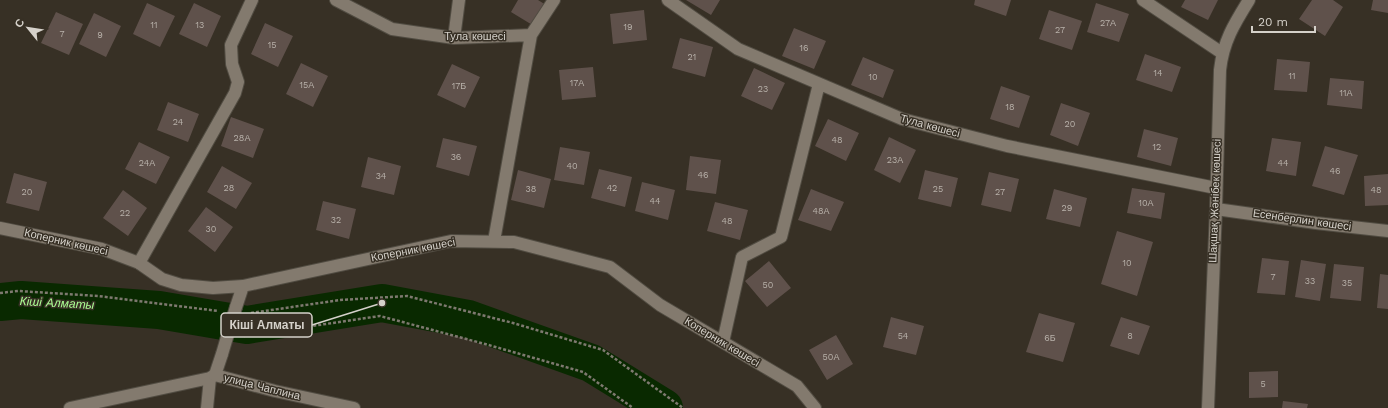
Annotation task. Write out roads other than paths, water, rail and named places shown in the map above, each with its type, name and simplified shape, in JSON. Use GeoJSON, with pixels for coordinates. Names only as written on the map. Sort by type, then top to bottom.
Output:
{"type":"FeatureCollection","features":[{"type":"Feature","properties":{"kind":"street"},"geometry":{"type":"LineString","coordinates":[[139,263],[235,93],[238,82],[232,64],[231,46],[252,0]]}},
{"type":"Feature","properties":{"kind":"street","name":"Тула көшесі"},"geometry":{"type":"LineString","coordinates":[[336,0],[392,29],[454,38],[531,35]]}},
{"type":"Feature","properties":{"kind":"street"},"geometry":{"type":"LineString","coordinates":[[454,38],[459,0]]}},
{"type":"Feature","properties":{"kind":"street"},"geometry":{"type":"LineString","coordinates":[[494,242],[531,35],[554,0]]}},
{"type":"Feature","properties":{"kind":"street","name":"Тула көшесі"},"geometry":{"type":"LineString","coordinates":[[668,0],[738,49],[902,119],[1007,146],[1216,188]]}},
{"type":"Feature","properties":{"kind":"street"},"geometry":{"type":"LineString","coordinates":[[1143,0],[1222,53]]}},
{"type":"Feature","properties":{"kind":"street","name":"Шақшақ Жәнібек көшесі"},"geometry":{"type":"LineString","coordinates":[[1208,408],[1216,209],[1218,90],[1222,53],[1234,23],[1249,0]]}},
{"type":"Feature","properties":{"kind":"street"},"geometry":{"type":"LineString","coordinates":[[723,342],[742,257],[781,237],[819,84]]}},
{"type":"Feature","properties":{"kind":"street","name":"Есенберлин көшесі"},"geometry":{"type":"LineString","coordinates":[[1216,209],[1388,231]]}},
{"type":"Feature","properties":{"kind":"street","name":"Коперник көшесі"},"geometry":{"type":"LineString","coordinates":[[0,228],[102,249],[139,263],[162,279],[181,285],[213,288],[243,286],[451,241],[514,242],[610,267],[660,305],[797,386],[815,408]]}},
{"type":"Feature","properties":{"kind":"street","name":"улица Чаплина"},"geometry":{"type":"LineString","coordinates":[[243,286],[241,310],[213,376],[348,407]]}},
{"type":"Feature","properties":{"kind":"street"},"geometry":{"type":"LineString","coordinates":[[70,408],[213,376],[207,408]]}},
{"type":"Feature","properties":{"kind":"waterway","name":"Кіші Алматы"},"geometry":{"type":"LineString","coordinates":[[0,302],[21,300],[159,310],[247,325],[382,303],[468,319],[591,363],[664,408]]}},
{"type":"Feature","properties":{"kind":"place","name":"Кіші Алматы"},"geometry":{"type":"Point","coordinates":[382,303]}}]}
